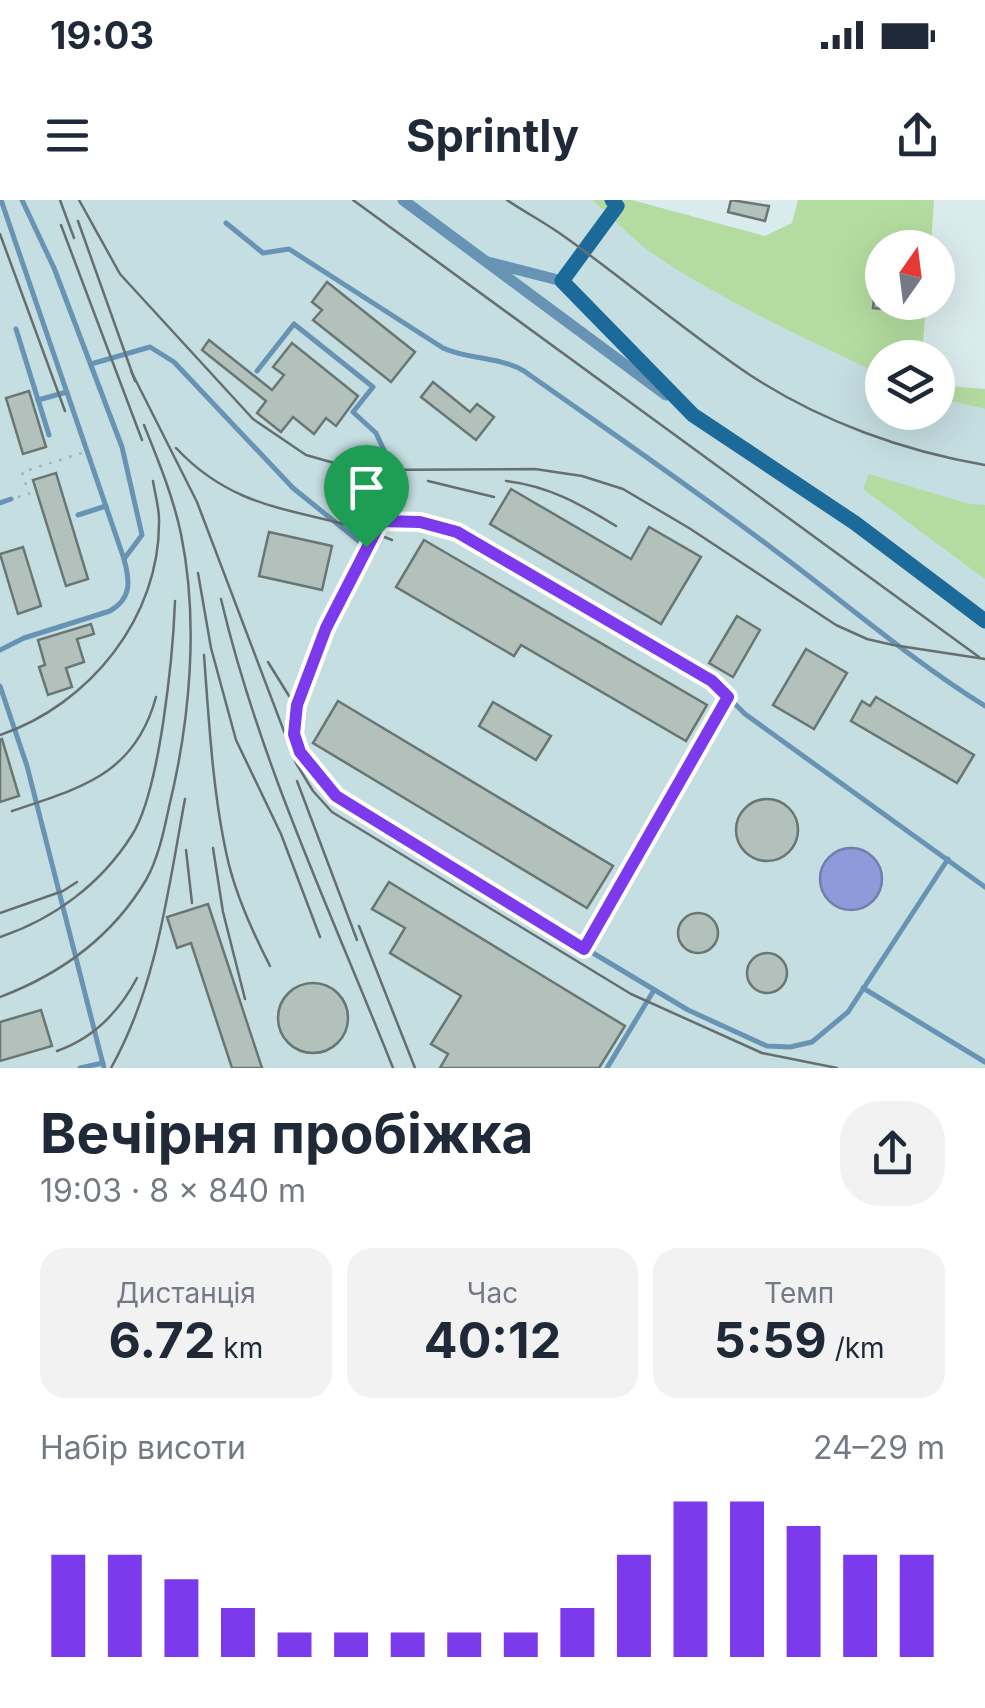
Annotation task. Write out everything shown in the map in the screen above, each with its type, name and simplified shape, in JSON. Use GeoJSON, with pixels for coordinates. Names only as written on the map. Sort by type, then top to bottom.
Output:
{"type":"FeatureCollection","features":[{"type":"Feature","properties":{"kind":"street"},"geometry":{"type":"LineString","coordinates":[[403,200],[693,415],[855,522],[985,621]]}},
{"type":"Feature","properties":{"kind":"street"},"geometry":{"type":"LineString","coordinates":[[562,281],[617,202]]}},
{"type":"Feature","properties":{"kind":"street"},"geometry":{"type":"LineString","coordinates":[[481,260],[562,281],[693,415]]}},
{"type":"Feature","properties":{"kind":"lane"},"geometry":{"type":"LineString","coordinates":[[0,650],[120,605],[130,586],[1,200]]}},
{"type":"Feature","properties":{"kind":"lane"},"geometry":{"type":"LineString","coordinates":[[22,200],[31,213],[122,447],[142,535],[124,559]]}},
{"type":"Feature","properties":{"kind":"lane"},"geometry":{"type":"LineString","coordinates":[[226,223],[262,253],[289,249],[442,348],[458,355],[510,362],[734,519],[839,598],[893,645],[985,706]]}},
{"type":"Feature","properties":{"kind":"lane"},"geometry":{"type":"LineString","coordinates":[[257,371],[294,324],[374,387],[354,412],[376,433],[389,461],[391,492],[381,521],[326,628],[297,706],[294,734],[300,752],[336,796],[654,990],[767,1046],[790,1047],[812,1042],[848,1012],[948,859]]}},
{"type":"Feature","properties":{"kind":"lane"},"geometry":{"type":"LineString","coordinates":[[16,328],[49,435]]}},
{"type":"Feature","properties":{"kind":"lane"},"geometry":{"type":"LineString","coordinates":[[91,364],[150,347],[174,362],[293,488],[366,547]]}},
{"type":"Feature","properties":{"kind":"lane"},"geometry":{"type":"LineString","coordinates":[[38,400],[67,392]]}},
{"type":"Feature","properties":{"kind":"lane"},"geometry":{"type":"LineString","coordinates":[[0,503],[12,499]]}},
{"type":"Feature","properties":{"kind":"lane"},"geometry":{"type":"LineString","coordinates":[[78,515],[106,506]]}},
{"type":"Feature","properties":{"kind":"lane"},"geometry":{"type":"LineString","coordinates":[[381,521],[420,522],[457,532],[712,681],[745,714],[985,887]]}},
{"type":"Feature","properties":{"kind":"lane"},"geometry":{"type":"LineString","coordinates":[[0,686],[27,766],[104,1065],[80,1068]]}},
{"type":"Feature","properties":{"kind":"lane"},"geometry":{"type":"LineString","coordinates":[[584,949],[728,697]]}},
{"type":"Feature","properties":{"kind":"lane"},"geometry":{"type":"LineString","coordinates":[[863,988],[985,1062]]}},
{"type":"Feature","properties":{"kind":"lane"},"geometry":{"type":"LineString","coordinates":[[607,1068],[654,990]]}},
{"type":"Feature","properties":{"kind":"path"},"geometry":{"type":"LineString","coordinates":[[12,499],[29,494],[22,472],[88,452]]}},
{"type":"Feature","properties":{"kind":"shaded area"},"geometry":{"type":"Polygon","coordinates":[[[0,200],[592,200],[653,254],[714,291],[865,366],[865,430],[955,430],[955,402],[985,409],[985,1068],[0,1068],[0,200]]]}},
{"type":"Feature","properties":{"kind":"green space"},"geometry":{"type":"Polygon","coordinates":[[[592,200],[632,200],[765,236],[792,223],[798,200],[934,200],[932,230],[865,230],[865,320],[925,320],[923,340],[865,340],[865,367],[739,305],[656,256],[592,200]]]}},
{"type":"Feature","properties":{"kind":"green space"},"geometry":{"type":"Polygon","coordinates":[[[955,386],[985,389],[985,409],[955,402],[955,386]]]}},
{"type":"Feature","properties":{"kind":"green space"},"geometry":{"type":"Polygon","coordinates":[[[869,474],[969,504],[985,505],[985,579],[863,489],[869,474]]]}},
{"type":"Feature","properties":{"kind":"water"},"geometry":{"type":"Polygon","coordinates":[[[851,848],[873,857],[882,879],[873,901],[851,910],[829,901],[820,879],[829,857],[851,848]]]}},
{"type":"Feature","properties":{"kind":"building"},"geometry":{"type":"Polygon","coordinates":[[[731,200],[769,206],[765,221],[728,212],[731,200]]]}},
{"type":"Feature","properties":{"kind":"building"},"geometry":{"type":"Polygon","coordinates":[[[327,282],[415,352],[391,382],[313,320],[322,310],[312,302],[327,282]]]}},
{"type":"Feature","properties":{"kind":"building"},"geometry":{"type":"Polygon","coordinates":[[[209,340],[272,390],[284,375],[273,367],[292,343],[358,396],[336,426],[326,418],[314,434],[293,417],[281,432],[257,413],[266,401],[202,350],[209,340]]]}},
{"type":"Feature","properties":{"kind":"building"},"geometry":{"type":"Polygon","coordinates":[[[433,382],[470,412],[477,404],[494,417],[476,440],[421,397],[433,382]]]}},
{"type":"Feature","properties":{"kind":"building"},"geometry":{"type":"Polygon","coordinates":[[[29,391],[46,447],[23,454],[6,398],[29,391]]]}},
{"type":"Feature","properties":{"kind":"building"},"geometry":{"type":"Polygon","coordinates":[[[56,473],[88,579],[66,586],[33,480],[56,473]]]}},
{"type":"Feature","properties":{"kind":"building"},"geometry":{"type":"Polygon","coordinates":[[[511,489],[631,559],[649,527],[701,557],[661,624],[490,524],[511,489]]]}},
{"type":"Feature","properties":{"kind":"building"},"geometry":{"type":"Polygon","coordinates":[[[269,532],[332,546],[322,590],[259,576],[269,532]]]}},
{"type":"Feature","properties":{"kind":"building"},"geometry":{"type":"Polygon","coordinates":[[[424,540],[707,705],[686,741],[521,645],[514,656],[396,587],[424,540]]]}},
{"type":"Feature","properties":{"kind":"building"},"geometry":{"type":"Polygon","coordinates":[[[23,547],[41,606],[18,614],[0,554],[23,547]]]}},
{"type":"Feature","properties":{"kind":"building"},"geometry":{"type":"Polygon","coordinates":[[[737,616],[760,630],[733,677],[709,663],[737,616]]]}},
{"type":"Feature","properties":{"kind":"building"},"geometry":{"type":"Polygon","coordinates":[[[91,624],[94,634],[77,639],[84,662],[66,668],[72,687],[48,695],[39,667],[45,665],[38,640],[91,624]]]}},
{"type":"Feature","properties":{"kind":"building"},"geometry":{"type":"Polygon","coordinates":[[[806,649],[847,673],[814,729],[773,705],[806,649]]]}},
{"type":"Feature","properties":{"kind":"building"},"geometry":{"type":"Polygon","coordinates":[[[876,697],[974,755],[957,783],[851,721],[862,701],[870,706],[876,697]]]}},
{"type":"Feature","properties":{"kind":"building"},"geometry":{"type":"Polygon","coordinates":[[[338,701],[613,866],[587,908],[313,743],[338,701]]]}},
{"type":"Feature","properties":{"kind":"building"},"geometry":{"type":"Polygon","coordinates":[[[493,702],[551,736],[536,760],[479,726],[493,702]]]}},
{"type":"Feature","properties":{"kind":"building"},"geometry":{"type":"Polygon","coordinates":[[[0,740],[19,796],[0,802],[0,740]]]}},
{"type":"Feature","properties":{"kind":"building"},"geometry":{"type":"Polygon","coordinates":[[[767,799],[789,808],[798,830],[789,852],[767,861],[745,852],[736,830],[745,808],[767,799]]]}},
{"type":"Feature","properties":{"kind":"building"},"geometry":{"type":"Polygon","coordinates":[[[389,882],[625,1026],[599,1068],[440,1068],[448,1054],[431,1044],[461,996],[390,953],[405,928],[372,909],[389,882]]]}},
{"type":"Feature","properties":{"kind":"building"},"geometry":{"type":"Polygon","coordinates":[[[208,904],[262,1068],[232,1068],[191,943],[177,948],[167,917],[208,904]]]}},
{"type":"Feature","properties":{"kind":"building"},"geometry":{"type":"Polygon","coordinates":[[[698,913],[712,919],[718,933],[712,947],[698,953],[684,947],[678,933],[684,919],[698,913]]]}},
{"type":"Feature","properties":{"kind":"building"},"geometry":{"type":"Polygon","coordinates":[[[767,953],[781,959],[787,973],[781,987],[767,993],[753,987],[747,973],[753,959],[767,953]]]}},
{"type":"Feature","properties":{"kind":"building"},"geometry":{"type":"Polygon","coordinates":[[[313,983],[337,994],[348,1018],[337,1042],[313,1053],[289,1042],[278,1018],[289,994],[313,983]]]}},
{"type":"Feature","properties":{"kind":"building"},"geometry":{"type":"Polygon","coordinates":[[[41,1010],[52,1046],[0,1061],[0,1022],[41,1010]]]}},
{"type":"Feature","properties":{"kind":"railway"},"geometry":{"type":"LineString","coordinates":[[60,200],[74,238]]}},
{"type":"Feature","properties":{"kind":"railway"},"geometry":{"type":"LineString","coordinates":[[79,200],[120,274],[253,419],[306,455],[359,470],[535,469],[582,476],[623,489],[836,625],[893,645],[985,659]]}},
{"type":"Feature","properties":{"kind":"railway"},"geometry":{"type":"LineString","coordinates":[[353,200],[979,657]]}},
{"type":"Feature","properties":{"kind":"railway"},"geometry":{"type":"LineString","coordinates":[[507,200],[565,237],[703,342],[777,392],[863,432],[924,452],[985,465]]}},
{"type":"Feature","properties":{"kind":"railway"},"geometry":{"type":"LineString","coordinates":[[78,221],[135,381]]}},
{"type":"Feature","properties":{"kind":"railway"},"geometry":{"type":"LineString","coordinates":[[61,225],[142,440]]}},
{"type":"Feature","properties":{"kind":"railway"},"geometry":{"type":"LineString","coordinates":[[0,234],[65,411]]}},
{"type":"Feature","properties":{"kind":"railway"},"geometry":{"type":"LineString","coordinates":[[131,371],[197,502],[296,763],[332,812],[631,994],[762,1053],[837,1068]]}},
{"type":"Feature","properties":{"kind":"railway"},"geometry":{"type":"LineString","coordinates":[[0,997],[64,965],[101,936],[146,880],[163,835],[187,706],[190,602],[178,520],[144,425]]}},
{"type":"Feature","properties":{"kind":"railway"},"geometry":{"type":"LineString","coordinates":[[176,448],[226,488],[278,508],[392,540]]}},
{"type":"Feature","properties":{"kind":"railway"},"geometry":{"type":"LineString","coordinates":[[0,735],[63,702],[114,652],[133,622],[148,590],[156,555],[159,514],[153,481]]}},
{"type":"Feature","properties":{"kind":"railway"},"geometry":{"type":"LineString","coordinates":[[428,481],[494,497]]}},
{"type":"Feature","properties":{"kind":"railway"},"geometry":{"type":"LineString","coordinates":[[506,481],[577,503],[616,526]]}},
{"type":"Feature","properties":{"kind":"railway"},"geometry":{"type":"LineString","coordinates":[[198,573],[211,648],[236,740],[281,834],[320,937]]}},
{"type":"Feature","properties":{"kind":"railway"},"geometry":{"type":"LineString","coordinates":[[221,599],[276,778],[393,1068]]}},
{"type":"Feature","properties":{"kind":"railway"},"geometry":{"type":"LineString","coordinates":[[0,937],[75,898],[106,869],[132,835],[142,815],[157,756],[175,601]]}},
{"type":"Feature","properties":{"kind":"railway"},"geometry":{"type":"LineString","coordinates":[[204,655],[212,760],[224,840],[241,904],[270,966]]}},
{"type":"Feature","properties":{"kind":"railway"},"geometry":{"type":"LineString","coordinates":[[268,662],[305,713]]}},
{"type":"Feature","properties":{"kind":"railway"},"geometry":{"type":"LineString","coordinates":[[12,811],[102,775],[134,744],[156,697]]}},
{"type":"Feature","properties":{"kind":"railway"},"geometry":{"type":"LineString","coordinates":[[297,781],[357,940]]}},
{"type":"Feature","properties":{"kind":"railway"},"geometry":{"type":"LineString","coordinates":[[111,1068],[127,1037],[150,971],[185,799]]}},
{"type":"Feature","properties":{"kind":"railway"},"geometry":{"type":"LineString","coordinates":[[213,848],[223,912],[245,999]]}},
{"type":"Feature","properties":{"kind":"railway"},"geometry":{"type":"LineString","coordinates":[[186,850],[192,903]]}},
{"type":"Feature","properties":{"kind":"railway"},"geometry":{"type":"LineString","coordinates":[[0,913],[63,891],[77,882]]}},
{"type":"Feature","properties":{"kind":"railway"},"geometry":{"type":"LineString","coordinates":[[359,926],[415,1068]]}},
{"type":"Feature","properties":{"kind":"railway"},"geometry":{"type":"LineString","coordinates":[[57,1051],[83,1039],[104,1022],[137,978]]}},
{"type":"Feature","properties":{"kind":"route"},"geometry":{"type":"LineString","coordinates":[[381,521],[420,522],[457,532],[712,681],[728,697],[584,949],[336,796],[300,752],[294,734],[297,706],[326,628],[366,547],[381,521]]}}]}
